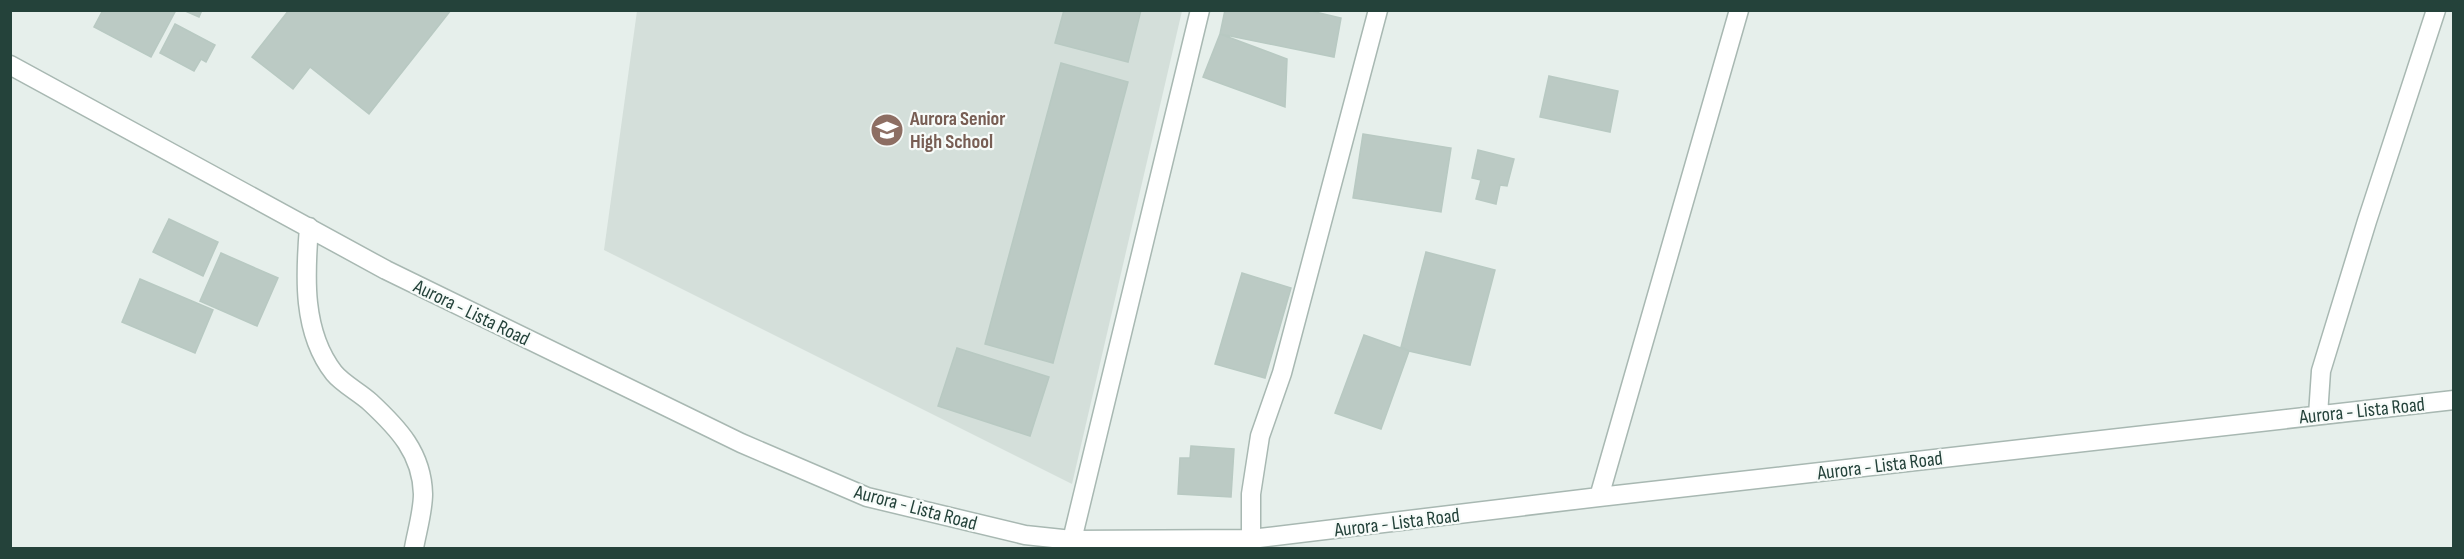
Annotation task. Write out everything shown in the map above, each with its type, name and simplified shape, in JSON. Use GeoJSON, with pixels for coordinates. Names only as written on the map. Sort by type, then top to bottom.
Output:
{"type":"FeatureCollection","features":[{"type":"Feature","properties":{"kind":"street"},"geometry":{"type":"LineString","coordinates":[[1072,540],[1200,10]]}},
{"type":"Feature","properties":{"kind":"street"},"geometry":{"type":"LineString","coordinates":[[1251,539],[1251,494],[1260,436],[1282,373],[1378,10]]}},
{"type":"Feature","properties":{"kind":"street"},"geometry":{"type":"LineString","coordinates":[[1599,497],[1739,10]]}},
{"type":"Feature","properties":{"kind":"street"},"geometry":{"type":"LineString","coordinates":[[2318,414],[2321,371],[2436,10]]}},
{"type":"Feature","properties":{"kind":"street","name":"Aurora - Lista Road"},"geometry":{"type":"LineString","coordinates":[[10,65],[386,270],[741,443],[867,497],[1026,535],[1072,540],[1251,539],[2454,400]]}},
{"type":"Feature","properties":{"kind":"street"},"geometry":{"type":"LineString","coordinates":[[309,227],[305,279],[310,316],[320,346],[335,374],[399,429],[415,458],[423,494],[414,549]]}},
{"type":"Feature","properties":{"kind":"shaded area","name":"Aurora Senior High School"},"geometry":{"type":"Polygon","coordinates":[[[637,11],[1182,11],[1072,484],[604,250],[637,11]]]}},
{"type":"Feature","properties":{"kind":"building"},"geometry":{"type":"Polygon","coordinates":[[[103,10],[173,10],[175,12],[151,57],[94,27],[103,10]]]}},
{"type":"Feature","properties":{"kind":"building"},"geometry":{"type":"Polygon","coordinates":[[[183,10],[202,10],[199,17],[183,10]]]}},
{"type":"Feature","properties":{"kind":"building"},"geometry":{"type":"Polygon","coordinates":[[[289,10],[451,10],[369,114],[310,67],[293,89],[252,57],[289,10]]]}},
{"type":"Feature","properties":{"kind":"building"},"geometry":{"type":"Polygon","coordinates":[[[1064,10],[1141,10],[1128,62],[1055,43],[1064,10]]]}},
{"type":"Feature","properties":{"kind":"building"},"geometry":{"type":"Polygon","coordinates":[[[1225,10],[1307,10],[1341,18],[1334,57],[1220,34],[1225,10]]]}},
{"type":"Feature","properties":{"kind":"building"},"geometry":{"type":"Polygon","coordinates":[[[175,24],[215,45],[206,62],[201,59],[194,71],[160,53],[175,24]]]}},
{"type":"Feature","properties":{"kind":"building"},"geometry":{"type":"Polygon","coordinates":[[[1220,34],[1287,59],[1285,107],[1203,77],[1220,34]]]}},
{"type":"Feature","properties":{"kind":"building"},"geometry":{"type":"Polygon","coordinates":[[[1061,63],[1128,82],[1053,363],[985,344],[1061,63]]]}},
{"type":"Feature","properties":{"kind":"building"},"geometry":{"type":"Polygon","coordinates":[[[1549,76],[1618,91],[1610,132],[1540,117],[1549,76]]]}},
{"type":"Feature","properties":{"kind":"building"},"geometry":{"type":"Polygon","coordinates":[[[1363,134],[1451,148],[1441,212],[1353,198],[1363,134]]]}},
{"type":"Feature","properties":{"kind":"building"},"geometry":{"type":"Polygon","coordinates":[[[1478,150],[1514,159],[1507,186],[1500,185],[1496,204],[1476,199],[1481,180],[1472,178],[1478,150]]]}},
{"type":"Feature","properties":{"kind":"building"},"geometry":{"type":"Polygon","coordinates":[[[169,219],[218,242],[203,276],[153,252],[169,219]]]}},
{"type":"Feature","properties":{"kind":"building"},"geometry":{"type":"Polygon","coordinates":[[[1426,252],[1495,270],[1470,365],[1409,351],[1401,347],[1426,252]]]}},
{"type":"Feature","properties":{"kind":"building"},"geometry":{"type":"Polygon","coordinates":[[[221,253],[278,278],[257,326],[200,301],[221,253]]]}},
{"type":"Feature","properties":{"kind":"building"},"geometry":{"type":"Polygon","coordinates":[[[1242,273],[1291,288],[1265,378],[1215,364],[1242,273]]]}},
{"type":"Feature","properties":{"kind":"building"},"geometry":{"type":"Polygon","coordinates":[[[140,279],[213,310],[195,353],[122,322],[140,279]]]}},
{"type":"Feature","properties":{"kind":"building"},"geometry":{"type":"Polygon","coordinates":[[[1364,335],[1409,351],[1381,429],[1335,413],[1364,335]]]}},
{"type":"Feature","properties":{"kind":"building"},"geometry":{"type":"Polygon","coordinates":[[[957,348],[1049,377],[1030,436],[938,406],[957,348]]]}},
{"type":"Feature","properties":{"kind":"building"},"geometry":{"type":"Polygon","coordinates":[[[1191,446],[1234,449],[1231,497],[1178,494],[1180,458],[1190,458],[1191,446]]]}},
{"type":"Feature","properties":{"kind":"place","name":"Aurora Senior High School"},"geometry":{"type":"Point","coordinates":[887,130]}}]}
